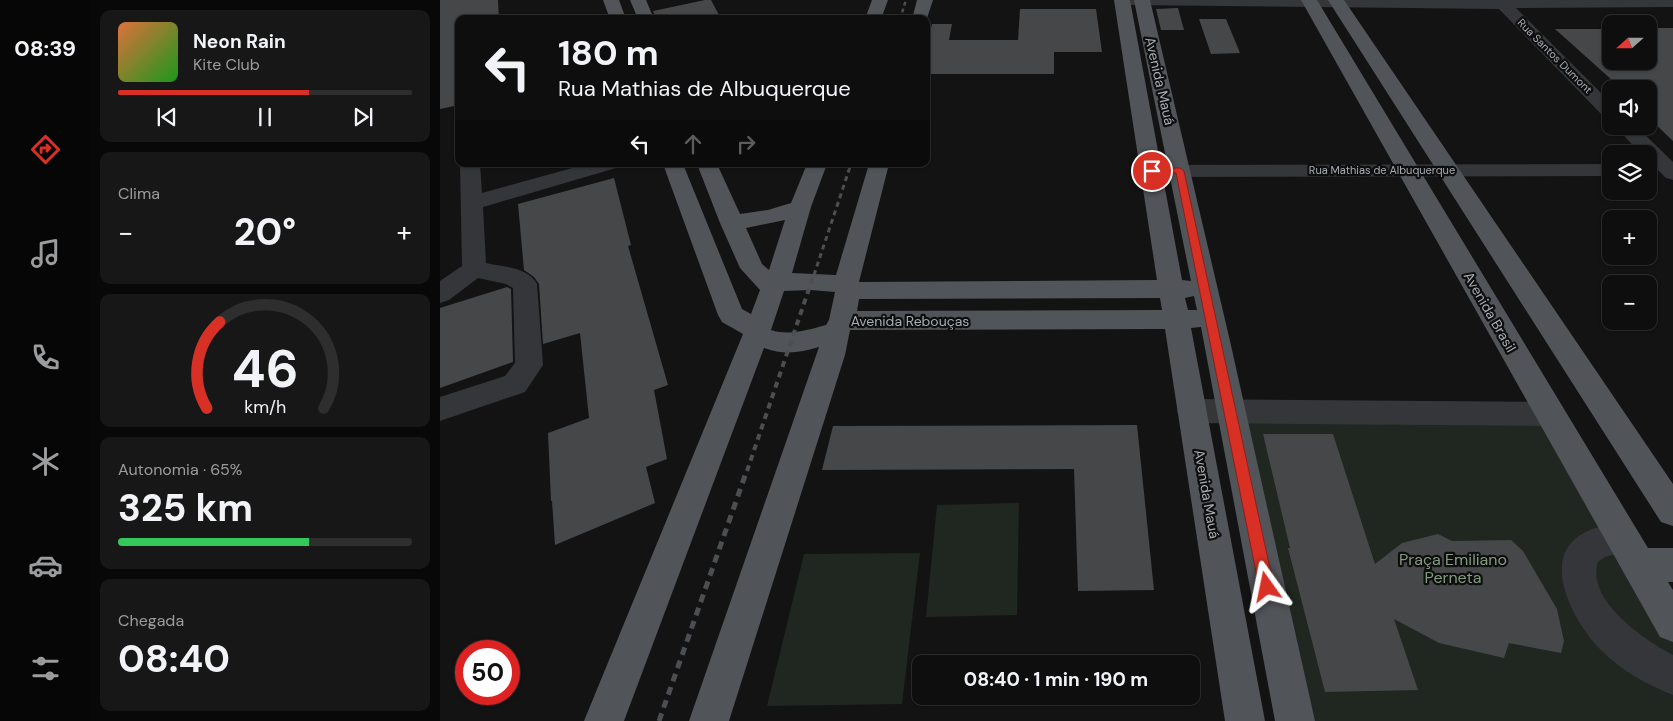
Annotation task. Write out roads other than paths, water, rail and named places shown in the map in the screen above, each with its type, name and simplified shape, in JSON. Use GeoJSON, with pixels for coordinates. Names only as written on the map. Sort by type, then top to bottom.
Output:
{"type":"FeatureCollection","features":[{"type":"Feature","properties":{"kind":"main road"},"geometry":{"type":"LineString","coordinates":[[611,0],[617,15]]}},
{"type":"Feature","properties":{"kind":"main road"},"geometry":{"type":"LineString","coordinates":[[638,0],[644,15]]}},
{"type":"Feature","properties":{"kind":"main road"},"geometry":{"type":"LineString","coordinates":[[874,15],[880,0]]}},
{"type":"Feature","properties":{"kind":"main road"},"geometry":{"type":"LineString","coordinates":[[921,15],[925,0]]}},
{"type":"Feature","properties":{"kind":"main road","name":"Avenida Mauá"},"geometry":{"type":"LineString","coordinates":[[1122,0],[1246,721]]}},
{"type":"Feature","properties":{"kind":"main road","name":"Avenida Mauá"},"geometry":{"type":"LineString","coordinates":[[1142,0],[1180,171],[1295,721]]}},
{"type":"Feature","properties":{"kind":"main road","name":"Avenida Brasil"},"geometry":{"type":"LineString","coordinates":[[1309,1],[1673,624]]}},
{"type":"Feature","properties":{"kind":"main road"},"geometry":{"type":"LineString","coordinates":[[1337,1],[1673,511]]}},
{"type":"Feature","properties":{"kind":"main road","name":"Avenida Rebouças"},"geometry":{"type":"LineString","coordinates":[[674,167],[730,316],[761,335],[780,342],[801,342],[832,330],[1010,320],[1211,319]]}},
{"type":"Feature","properties":{"kind":"main road"},"geometry":{"type":"LineString","coordinates":[[707,167],[752,268],[780,284],[1011,290],[1205,289]]}},
{"type":"Feature","properties":{"kind":"main road"},"geometry":{"type":"LineString","coordinates":[[604,721],[761,335],[780,284],[800,207],[816,167]]}},
{"type":"Feature","properties":{"kind":"main road"},"geometry":{"type":"LineString","coordinates":[[709,721],[831,355],[832,330],[842,286],[878,167]]}},
{"type":"Feature","properties":{"kind":"main road"},"geometry":{"type":"LineString","coordinates":[[731,223],[771,217],[800,207]]}},
{"type":"Feature","properties":{"kind":"main road"},"geometry":{"type":"LineString","coordinates":[[1010,320],[1011,290]]}},
{"type":"Feature","properties":{"kind":"main road"},"geometry":{"type":"LineString","coordinates":[[1631,551],[1673,565]]}},
{"type":"Feature","properties":{"kind":"street"},"geometry":{"type":"LineString","coordinates":[[1127,0],[1669,3]]}},
{"type":"Feature","properties":{"kind":"street","name":"Rua Santos Dumont"},"geometry":{"type":"LineString","coordinates":[[1501,2],[1602,103]]}},
{"type":"Feature","properties":{"kind":"street"},"geometry":{"type":"LineString","coordinates":[[1633,135],[1666,171]]}},
{"type":"Feature","properties":{"kind":"street"},"geometry":{"type":"LineString","coordinates":[[470,167],[474,270]]}},
{"type":"Feature","properties":{"kind":"street"},"geometry":{"type":"LineString","coordinates":[[471,203],[598,167]]}},
{"type":"Feature","properties":{"kind":"street","name":"Rua Mathias de Albuquerque"},"geometry":{"type":"LineString","coordinates":[[1152,171],[1602,170]]}},
{"type":"Feature","properties":{"kind":"street"},"geometry":{"type":"LineString","coordinates":[[440,294],[474,270],[513,277],[525,284],[529,365],[515,384],[440,409]]}},
{"type":"Feature","properties":{"kind":"street"},"geometry":{"type":"LineString","coordinates":[[1192,411],[1550,414]]}},
{"type":"Feature","properties":{"kind":"street"},"geometry":{"type":"LineString","coordinates":[[1631,551],[1601,543],[1586,551],[1578,569],[1585,600],[1606,630],[1640,659],[1673,676]]}},
{"type":"Feature","properties":{"kind":"railway"},"geometry":{"type":"LineString","coordinates":[[901,15],[906,0]]}},
{"type":"Feature","properties":{"kind":"railway"},"geometry":{"type":"LineString","coordinates":[[814,275],[850,167]]}},
{"type":"Feature","properties":{"kind":"railway"},"geometry":{"type":"LineString","coordinates":[[747,471],[814,274]]}},
{"type":"Feature","properties":{"kind":"railway"},"geometry":{"type":"LineString","coordinates":[[659,721],[747,470]]}},
{"type":"Feature","properties":{"kind":"park label","name":"Praça Emiliano Perneta"},"geometry":{"type":"Point","coordinates":[1453,568]}}]}
